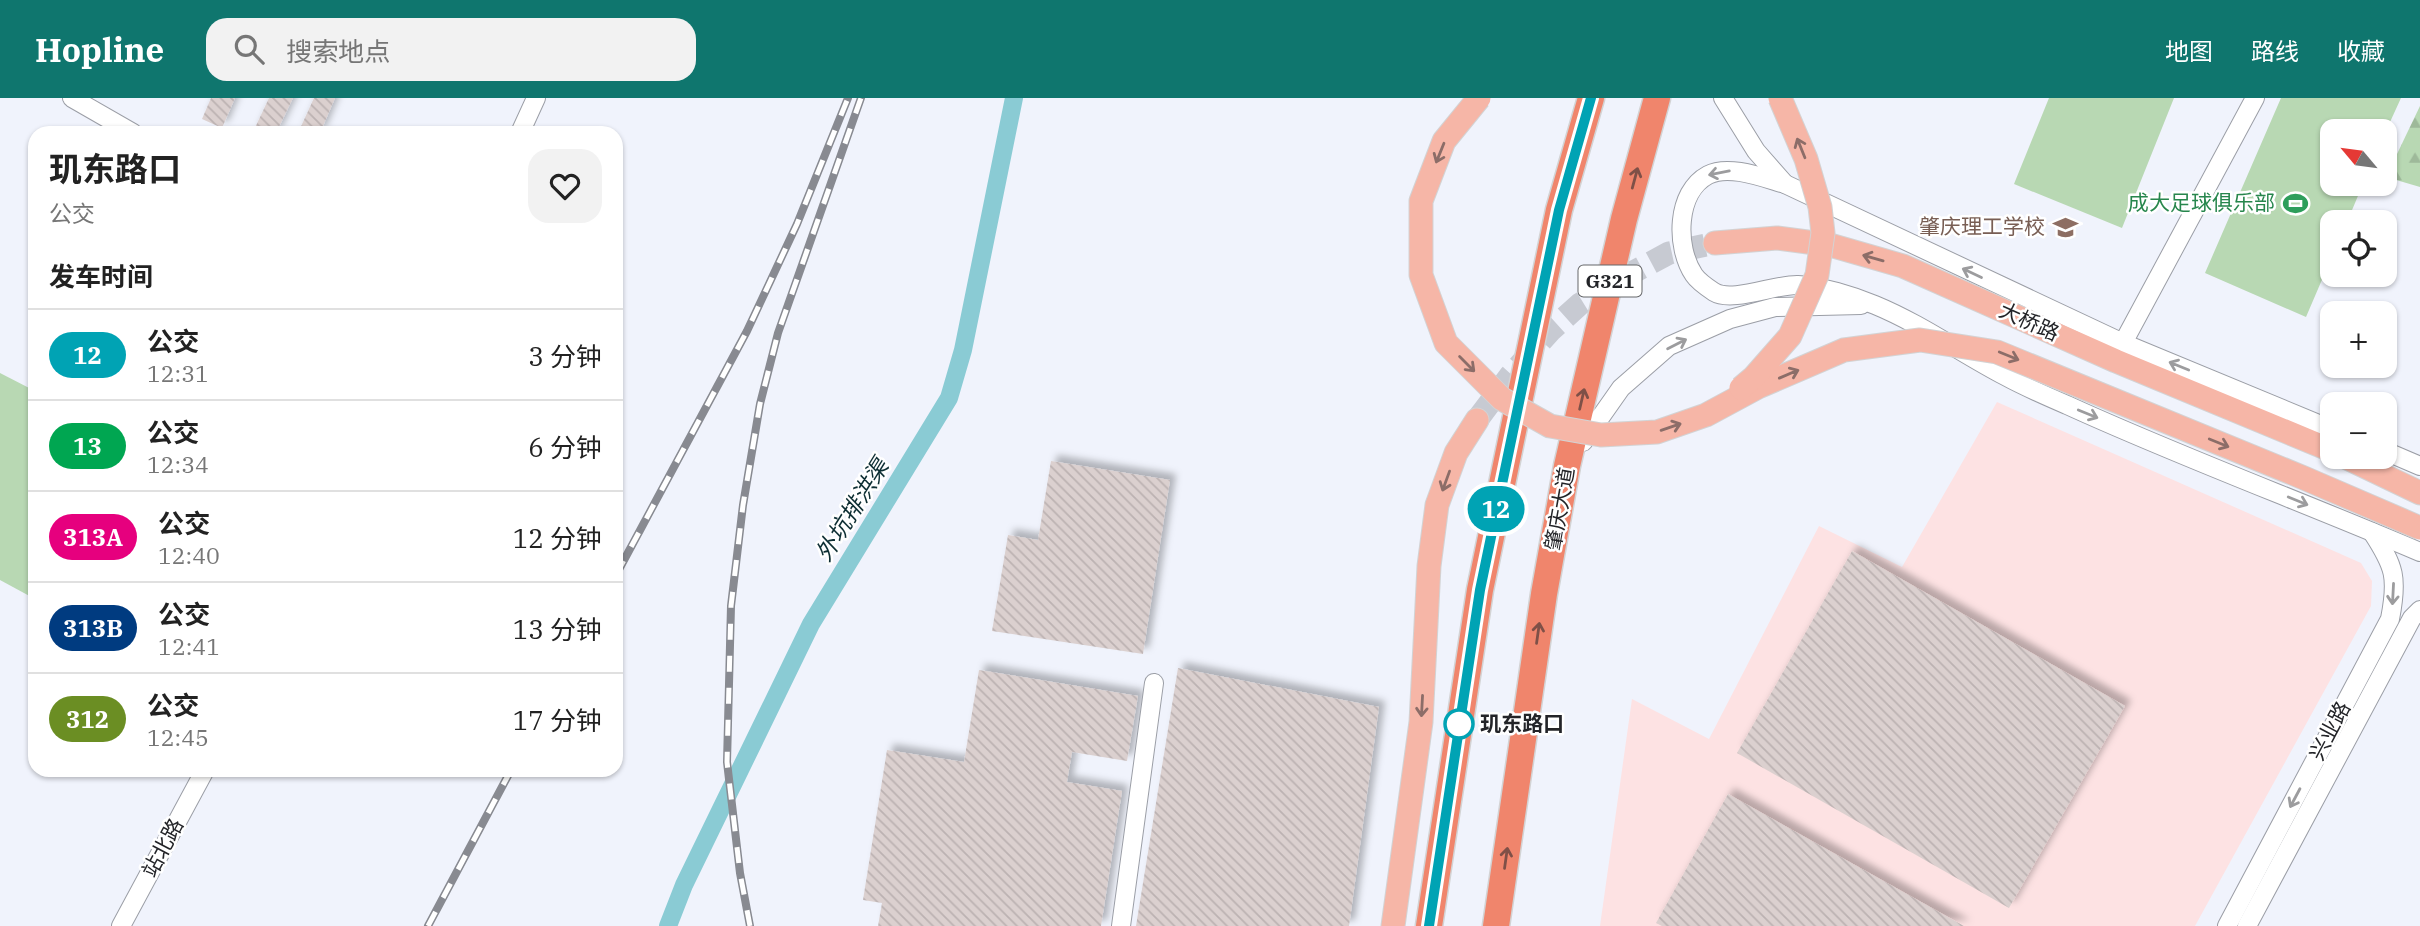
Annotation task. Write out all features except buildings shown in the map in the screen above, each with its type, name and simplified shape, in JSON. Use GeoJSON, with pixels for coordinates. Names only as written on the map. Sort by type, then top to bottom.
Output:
{"type":"FeatureCollection","features":[{"type":"Feature","properties":{"kind":"highway","name":"G321"},"geometry":{"type":"LineString","coordinates":[[1429,926],[1480,590],[1559,210],[1591,98]]}},
{"type":"Feature","properties":{"kind":"highway","name":"肇庆大道"},"geometry":{"type":"LineString","coordinates":[[1496,926],[1544,594],[1567,466],[1624,219],[1657,98]]}},
{"type":"Feature","properties":{"kind":"main road"},"geometry":{"type":"LineString","coordinates":[[1479,98],[1444,141],[1421,201],[1422,275],[1446,343],[1502,399],[1550,426],[1601,435],[1657,432],[1706,415],[1758,387],[1844,350],[1920,340],[1997,352],[2420,528]]}},
{"type":"Feature","properties":{"kind":"main road"},"geometry":{"type":"LineString","coordinates":[[1706,415],[1754,377],[1790,337],[1817,275],[1823,233],[1820,207],[1806,159],[1780,98]]}},
{"type":"Feature","properties":{"kind":"main road","name":"大桥路"},"geometry":{"type":"LineString","coordinates":[[1715,243],[1777,238],[1830,245],[1903,266],[2116,361],[2320,446]]}},
{"type":"Feature","properties":{"kind":"main road"},"geometry":{"type":"LineString","coordinates":[[1393,926],[1421,722],[1429,565],[1437,505],[1456,453],[1477,420]]}},
{"type":"Feature","properties":{"kind":"main road"},"geometry":{"type":"LineString","coordinates":[[2369,469],[2420,493]]}},
{"type":"Feature","properties":{"kind":"street"},"geometry":{"type":"LineString","coordinates":[[523,126],[536,98]]}},
{"type":"Feature","properties":{"kind":"street"},"geometry":{"type":"LineString","coordinates":[[1723,98],[1756,152],[1785,184]]}},
{"type":"Feature","properties":{"kind":"street"},"geometry":{"type":"LineString","coordinates":[[2123,343],[2255,98]]}},
{"type":"Feature","properties":{"kind":"street"},"geometry":{"type":"LineString","coordinates":[[78,101],[121,126]]}},
{"type":"Feature","properties":{"kind":"street"},"geometry":{"type":"LineString","coordinates":[[2320,425],[2123,343],[1785,184],[1735,170],[1708,174],[1688,195],[1682,214],[1686,256],[1695,276],[1716,294],[1735,295],[1797,285],[1845,295],[1875,305],[1931,333],[2005,376],[2069,406],[2420,552]]}},
{"type":"Feature","properties":{"kind":"street"},"geometry":{"type":"LineString","coordinates":[[1567,466],[1621,388],[1669,346],[1730,319],[1775,307],[1875,305]]}},
{"type":"Feature","properties":{"kind":"street"},"geometry":{"type":"LineString","coordinates":[[2397,457],[2420,466]]}},
{"type":"Feature","properties":{"kind":"street","name":"兴业路"},"geometry":{"type":"LineString","coordinates":[[2227,926],[2390,619],[2395,592],[2390,560],[2372,532]]}},
{"type":"Feature","properties":{"kind":"street","name":"兴业路"},"geometry":{"type":"LineString","coordinates":[[2247,926],[2412,618],[2420,610]]}},
{"type":"Feature","properties":{"kind":"street"},"geometry":{"type":"LineString","coordinates":[[1121,926],[1154,683]]}},
{"type":"Feature","properties":{"kind":"street","name":"站北路"},"geometry":{"type":"LineString","coordinates":[[121,926],[201,777]]}},
{"type":"Feature","properties":{"kind":"shaded area"},"geometry":{"type":"Polygon","coordinates":[[[1997,402],[2361,563],[2372,581],[2371,606],[2195,926],[1600,926],[1632,699],[1709,739],[1819,526],[1902,567],[1997,402]]]}},
{"type":"Feature","properties":{"kind":"green space"},"geometry":{"type":"Polygon","coordinates":[[[2049,98],[2174,98],[2122,228],[2014,184],[2049,98]]]}},
{"type":"Feature","properties":{"kind":"green space","name":"成大足球俱乐部"},"geometry":{"type":"Polygon","coordinates":[[[2281,98],[2401,98],[2391,119],[2320,119],[2320,196],[2358,196],[2352,210],[2320,210],[2320,284],[2306,317],[2205,273],[2281,98]]]}},
{"type":"Feature","properties":{"kind":"green space"},"geometry":{"type":"Polygon","coordinates":[[[2420,106],[2420,187],[2398,181],[2398,152],[2420,106]]]}},
{"type":"Feature","properties":{"kind":"green space"},"geometry":{"type":"Polygon","coordinates":[[[0,373],[28,387],[28,595],[0,580],[0,373]]]}},
{"type":"Feature","properties":{"kind":"waterway","name":"外坑排洪渠"},"geometry":{"type":"LineString","coordinates":[[668,926],[684,885],[811,624],[949,398],[963,350],[1014,98]]}},
{"type":"Feature","properties":{"kind":"tunnel"},"geometry":{"type":"LineString","coordinates":[[1477,420],[1510,376],[1550,331],[1580,304],[1669,253],[1715,243]]}},
{"type":"Feature","properties":{"kind":"railway"},"geometry":{"type":"LineString","coordinates":[[623,562],[747,331],[797,224],[848,98]]}},
{"type":"Feature","properties":{"kind":"railway"},"geometry":{"type":"LineString","coordinates":[[750,926],[740,873],[727,762],[731,606],[743,505],[760,404],[778,333],[861,98]]}},
{"type":"Feature","properties":{"kind":"railway"},"geometry":{"type":"LineString","coordinates":[[428,926],[507,777]]}},
{"type":"Feature","properties":{"kind":"bus line","name":"12"},"geometry":{"type":"LineString","coordinates":[[1429,926],[1480,590],[1559,210],[1591,98]]}},
{"type":"Feature","properties":{"kind":"place","name":"成大足球俱乐部"},"geometry":{"type":"Point","coordinates":[2295,203]}},
{"type":"Feature","properties":{"kind":"place","name":"肇庆理工学校"},"geometry":{"type":"Point","coordinates":[2065,227]}},
{"type":"Feature","properties":{"kind":"place","name":"玑东路口"},"geometry":{"type":"Point","coordinates":[1459,724]}}]}
